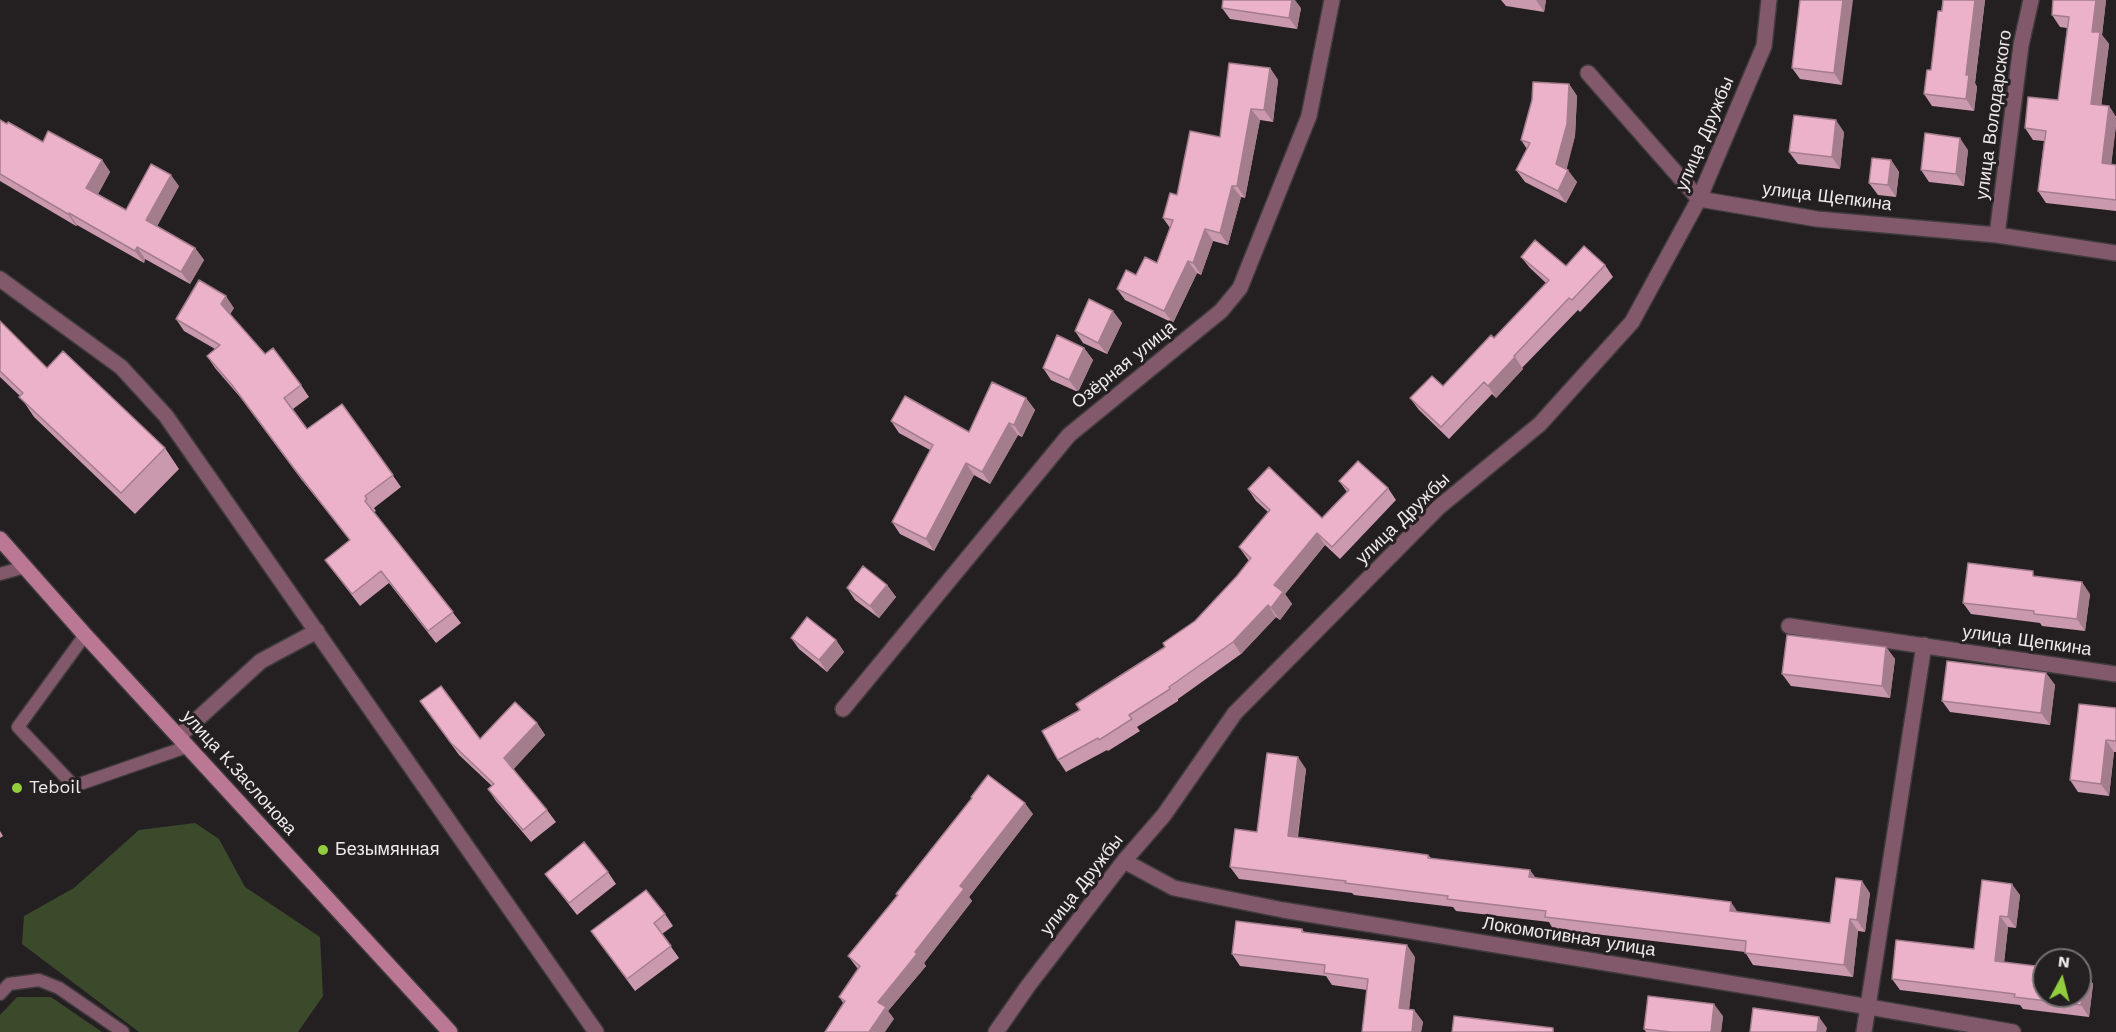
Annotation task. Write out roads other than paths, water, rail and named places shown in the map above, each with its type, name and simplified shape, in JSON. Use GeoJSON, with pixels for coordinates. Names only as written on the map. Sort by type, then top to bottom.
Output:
{"type":"FeatureCollection","features":[{"type":"Feature","properties":{"kind":"street","name":"Озёрная улица"},"geometry":{"type":"LineString","coordinates":[[843,709],[1069,435],[1221,311],[1240,288],[1309,116],[1332,0]]}},
{"type":"Feature","properties":{"kind":"street","name":"улица Дружбы"},"geometry":{"type":"LineString","coordinates":[[996,1032],[1028,986],[1124,861],[1164,814],[1235,713],[1439,507],[1540,424],[1632,322],[1699,199],[1764,46],[1769,0]]}},
{"type":"Feature","properties":{"kind":"street","name":"улица Володарского"},"geometry":{"type":"LineString","coordinates":[[1997,235],[2022,45],[2031,0]]}},
{"type":"Feature","properties":{"kind":"street"},"geometry":{"type":"LineString","coordinates":[[1588,73],[1699,199]]}},
{"type":"Feature","properties":{"kind":"street","name":"улица Щепкина"},"geometry":{"type":"LineString","coordinates":[[1699,199],[1817,219],[1997,235],[2116,253]]}},
{"type":"Feature","properties":{"kind":"street"},"geometry":{"type":"LineString","coordinates":[[0,279],[122,367],[166,416],[596,1032]]}},
{"type":"Feature","properties":{"kind":"street","name":"улица К.Заслонова"},"geometry":{"type":"LineString","coordinates":[[0,539],[352,928],[450,1032]]}},
{"type":"Feature","properties":{"kind":"street","name":"улица Щепкина"},"geometry":{"type":"LineString","coordinates":[[1789,626],[2116,674]]}},
{"type":"Feature","properties":{"kind":"street"},"geometry":{"type":"LineString","coordinates":[[184,741],[261,661],[317,631]]}},
{"type":"Feature","properties":{"kind":"street"},"geometry":{"type":"LineString","coordinates":[[1864,1032],[1924,645]]}},
{"type":"Feature","properties":{"kind":"street","name":"Локомотивная улица"},"geometry":{"type":"LineString","coordinates":[[1124,861],[1174,888],[1272,908],[2013,1032]]}},
{"type":"Feature","properties":{"kind":"lane"},"geometry":{"type":"LineString","coordinates":[[0,574],[25,567]]}},
{"type":"Feature","properties":{"kind":"lane"},"geometry":{"type":"LineString","coordinates":[[85,635],[18,727],[74,786],[184,741]]}},
{"type":"Feature","properties":{"kind":"lane"},"geometry":{"type":"LineString","coordinates":[[0,994],[9,984],[39,980],[58,988],[123,1032]]}},
{"type":"Feature","properties":{"kind":"place","name":"Teboil"},"geometry":{"type":"Point","coordinates":[17,788]}},
{"type":"Feature","properties":{"kind":"place","name":"Безымянная"},"geometry":{"type":"Point","coordinates":[323,850]}}]}
